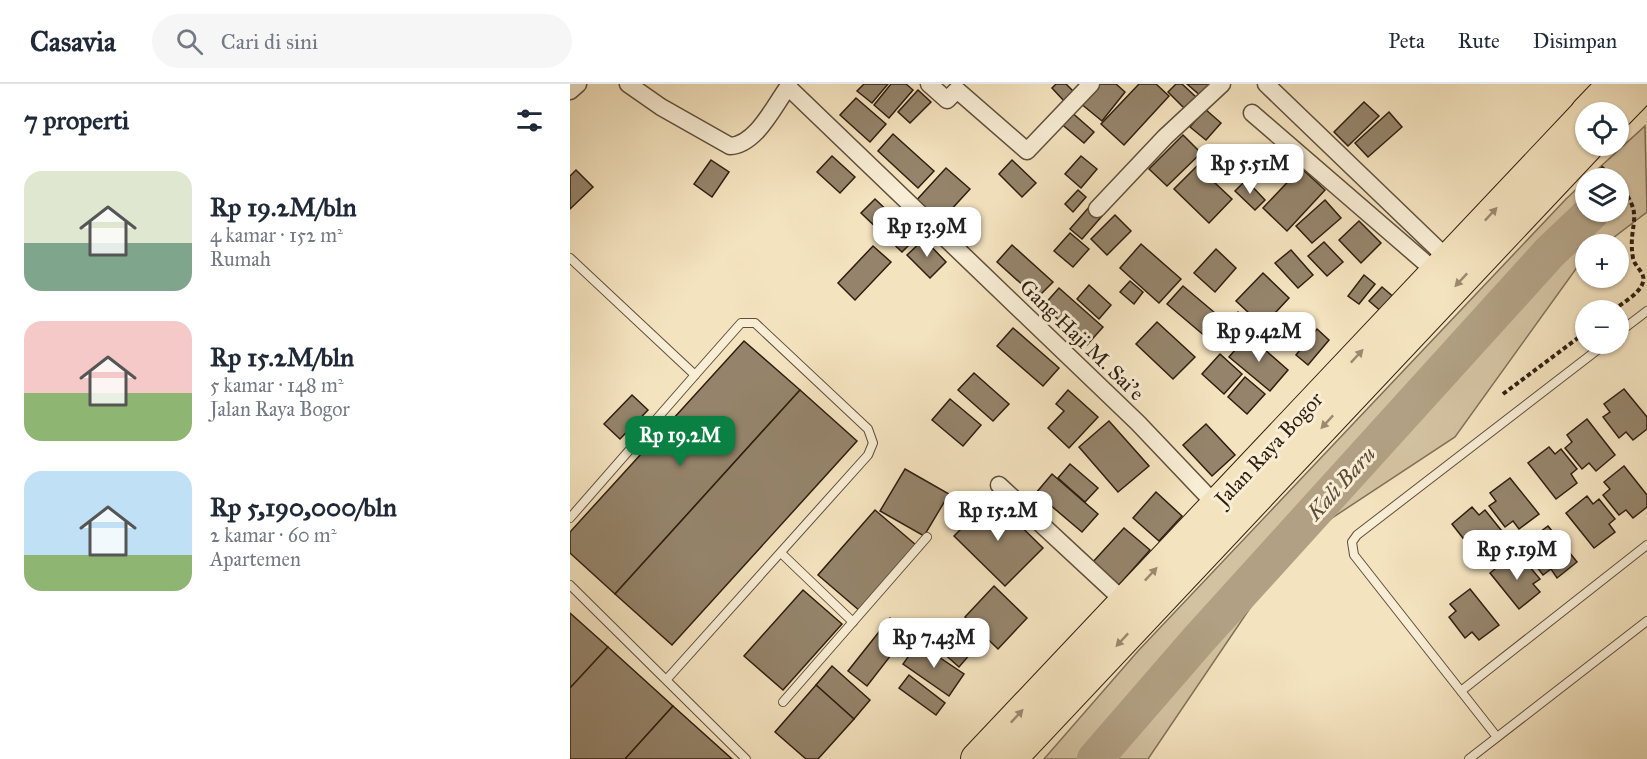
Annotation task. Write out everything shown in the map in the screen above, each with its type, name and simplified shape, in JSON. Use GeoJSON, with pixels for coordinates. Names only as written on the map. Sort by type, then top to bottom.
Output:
{"type":"FeatureCollection","features":[{"type":"Feature","properties":{"kind":"highway","name":"Jalan Raya Bogor"},"geometry":{"type":"LineString","coordinates":[[1597,102],[1614,84]]}},
{"type":"Feature","properties":{"kind":"highway"},"geometry":{"type":"LineString","coordinates":[[1627,102],[1644,84]]}},
{"type":"Feature","properties":{"kind":"highway","name":"Jalan Raya Bogor"},"geometry":{"type":"LineString","coordinates":[[1091,655],[1125,602],[1575,125]]}},
{"type":"Feature","properties":{"kind":"highway","name":"Jalan Raya Bogor"},"geometry":{"type":"LineString","coordinates":[[996,755],[1577,156]]}},
{"type":"Feature","properties":{"kind":"street"},"geometry":{"type":"LineString","coordinates":[[570,91],[578,84]]}},
{"type":"Feature","properties":{"kind":"street"},"geometry":{"type":"LineString","coordinates":[[628,84],[730,146],[738,146],[753,135],[789,85]]}},
{"type":"Feature","properties":{"kind":"street"},"geometry":{"type":"LineString","coordinates":[[929,84],[947,100],[957,90],[1027,151],[1091,84]]}},
{"type":"Feature","properties":{"kind":"street"},"geometry":{"type":"LineString","coordinates":[[1097,209],[1165,137],[1222,84]]}},
{"type":"Feature","properties":{"kind":"street"},"geometry":{"type":"LineString","coordinates":[[1266,84],[1442,265]]}},
{"type":"Feature","properties":{"kind":"street","name":"Gang Haji M. Sai'e"},"geometry":{"type":"LineString","coordinates":[[789,85],[1138,423],[1216,505]]}},
{"type":"Feature","properties":{"kind":"street"},"geometry":{"type":"LineString","coordinates":[[1251,113],[1442,265]]}},
{"type":"Feature","properties":{"kind":"street"},"geometry":{"type":"LineString","coordinates":[[999,485],[1125,602]]}},
{"type":"Feature","properties":{"kind":"lane"},"geometry":{"type":"LineString","coordinates":[[570,258],[695,375]]}},
{"type":"Feature","properties":{"kind":"lane"},"geometry":{"type":"LineString","coordinates":[[1629,325],[1647,311]]}},
{"type":"Feature","properties":{"kind":"lane"},"geometry":{"type":"LineString","coordinates":[[570,518],[741,323],[755,323],[868,429],[873,444],[868,455],[668,679]]}},
{"type":"Feature","properties":{"kind":"lane"},"geometry":{"type":"LineString","coordinates":[[1497,737],[1354,555],[1352,542],[1357,535],[1592,354]]}},
{"type":"Feature","properties":{"kind":"lane"},"geometry":{"type":"LineString","coordinates":[[783,702],[927,537]]}},
{"type":"Feature","properties":{"kind":"lane"},"geometry":{"type":"LineString","coordinates":[[1461,690],[1647,545]]}},
{"type":"Feature","properties":{"kind":"lane"},"geometry":{"type":"LineString","coordinates":[[781,553],[853,622]]}},
{"type":"Feature","properties":{"kind":"lane"},"geometry":{"type":"LineString","coordinates":[[570,585],[668,679],[746,759]]}},
{"type":"Feature","properties":{"kind":"lane"},"geometry":{"type":"LineString","coordinates":[[1469,759],[1647,621]]}},
{"type":"Feature","properties":{"kind":"path"},"geometry":{"type":"LineString","coordinates":[[1626,300],[1639,290],[1643,282],[1643,275],[1634,264],[1631,248],[1637,215],[1635,206],[1629,198]]}},
{"type":"Feature","properties":{"kind":"path"},"geometry":{"type":"LineString","coordinates":[[1503,394],[1575,340]]}},
{"type":"Feature","properties":{"kind":"shaded area"},"geometry":{"type":"Polygon","coordinates":[[[1645,126],[1647,212],[1618,234],[1575,234],[1575,270],[1455,437],[1294,543],[1148,759],[1044,759],[1138,651],[1575,190],[1575,222],[1629,222],[1629,168],[1599,168],[1612,156],[1629,156],[1629,141],[1645,126]]]}},
{"type":"Feature","properties":{"kind":"building"},"geometry":{"type":"Polygon","coordinates":[[[864,84],[888,84],[872,103],[857,91],[864,84]]]}},
{"type":"Feature","properties":{"kind":"building"},"geometry":{"type":"Polygon","coordinates":[[[891,84],[906,84],[913,90],[889,118],[874,105],[891,84]]]}},
{"type":"Feature","properties":{"kind":"building"},"geometry":{"type":"Polygon","coordinates":[[[1056,84],[1066,84],[1074,92],[1064,101],[1052,88],[1056,84]]]}},
{"type":"Feature","properties":{"kind":"building"},"geometry":{"type":"Polygon","coordinates":[[[1095,84],[1116,84],[1125,92],[1102,121],[1080,103],[1095,84]]]}},
{"type":"Feature","properties":{"kind":"building"},"geometry":{"type":"Polygon","coordinates":[[[1139,84],[1156,84],[1169,96],[1124,145],[1101,124],[1139,84]]]}},
{"type":"Feature","properties":{"kind":"building"},"geometry":{"type":"Polygon","coordinates":[[[1176,84],[1182,84],[1196,97],[1185,109],[1168,92],[1176,84]]]}},
{"type":"Feature","properties":{"kind":"building"},"geometry":{"type":"Polygon","coordinates":[[[1187,84],[1209,84],[1212,87],[1202,97],[1187,84]]]}},
{"type":"Feature","properties":{"kind":"building"},"geometry":{"type":"Polygon","coordinates":[[[918,90],[931,102],[910,123],[898,112],[918,90]]]}},
{"type":"Feature","properties":{"kind":"building"},"geometry":{"type":"Polygon","coordinates":[[[856,98],[886,124],[870,142],[840,115],[856,98]]]}},
{"type":"Feature","properties":{"kind":"building"},"geometry":{"type":"Polygon","coordinates":[[[1364,102],[1379,116],[1348,146],[1334,132],[1364,102]]]}},
{"type":"Feature","properties":{"kind":"building"},"geometry":{"type":"Polygon","coordinates":[[[1205,109],[1221,123],[1206,140],[1190,127],[1205,109]]]}},
{"type":"Feature","properties":{"kind":"building"},"geometry":{"type":"Polygon","coordinates":[[[1069,110],[1094,132],[1084,143],[1059,122],[1069,110]]]}},
{"type":"Feature","properties":{"kind":"building"},"geometry":{"type":"Polygon","coordinates":[[[1389,112],[1402,127],[1368,157],[1355,143],[1389,112]]]}},
{"type":"Feature","properties":{"kind":"building"},"geometry":{"type":"Polygon","coordinates":[[[893,134],[934,171],[918,188],[878,151],[893,134]]]}},
{"type":"Feature","properties":{"kind":"building"},"geometry":{"type":"Polygon","coordinates":[[[1183,135],[1201,153],[1167,186],[1149,169],[1183,135]]]}},
{"type":"Feature","properties":{"kind":"building"},"geometry":{"type":"Polygon","coordinates":[[[832,156],[855,177],[840,193],[817,172],[832,156]]]}},
{"type":"Feature","properties":{"kind":"building"},"geometry":{"type":"Polygon","coordinates":[[[1081,156],[1097,169],[1081,188],[1065,174],[1081,156]]]}},
{"type":"Feature","properties":{"kind":"building"},"geometry":{"type":"Polygon","coordinates":[[[711,160],[729,172],[712,197],[694,184],[711,160]]]}},
{"type":"Feature","properties":{"kind":"building"},"geometry":{"type":"Polygon","coordinates":[[[1012,160],[1036,183],[1022,197],[999,174],[1012,160]]]}},
{"type":"Feature","properties":{"kind":"building"},"geometry":{"type":"Polygon","coordinates":[[[1197,166],[1232,199],[1209,223],[1174,189],[1197,166]]]}},
{"type":"Feature","properties":{"kind":"building"},"geometry":{"type":"Polygon","coordinates":[[[946,168],[970,189],[937,225],[913,204],[946,168]]]}},
{"type":"Feature","properties":{"kind":"building"},"geometry":{"type":"Polygon","coordinates":[[[1301,168],[1325,190],[1287,231],[1263,208],[1301,168]]]}},
{"type":"Feature","properties":{"kind":"building"},"geometry":{"type":"Polygon","coordinates":[[[576,170],[593,187],[570,209],[570,176],[576,170]]]}},
{"type":"Feature","properties":{"kind":"building"},"geometry":{"type":"Polygon","coordinates":[[[1246,180],[1265,200],[1255,210],[1235,191],[1246,180]]]}},
{"type":"Feature","properties":{"kind":"building"},"geometry":{"type":"Polygon","coordinates":[[[1078,190],[1086,197],[1073,212],[1065,204],[1078,190]]]}},
{"type":"Feature","properties":{"kind":"building"},"geometry":{"type":"Polygon","coordinates":[[[875,199],[916,238],[902,252],[861,213],[875,199]]]}},
{"type":"Feature","properties":{"kind":"building"},"geometry":{"type":"Polygon","coordinates":[[[1325,200],[1341,218],[1312,243],[1296,226],[1325,200]]]}},
{"type":"Feature","properties":{"kind":"building"},"geometry":{"type":"Polygon","coordinates":[[[1090,206],[1102,216],[1082,239],[1070,229],[1090,206]]]}},
{"type":"Feature","properties":{"kind":"building"},"geometry":{"type":"Polygon","coordinates":[[[1115,215],[1131,231],[1107,255],[1091,239],[1115,215]]]}},
{"type":"Feature","properties":{"kind":"building"},"geometry":{"type":"Polygon","coordinates":[[[1359,221],[1381,243],[1361,263],[1339,240],[1359,221]]]}},
{"type":"Feature","properties":{"kind":"building"},"geometry":{"type":"Polygon","coordinates":[[[1070,233],[1089,249],[1073,267],[1054,251],[1070,233]]]}},
{"type":"Feature","properties":{"kind":"building"},"geometry":{"type":"Polygon","coordinates":[[[924,239],[946,262],[930,278],[907,255],[924,239]]]}},
{"type":"Feature","properties":{"kind":"building"},"geometry":{"type":"Polygon","coordinates":[[[1324,242],[1343,262],[1327,276],[1308,256],[1324,242]]]}},
{"type":"Feature","properties":{"kind":"building"},"geometry":{"type":"Polygon","coordinates":[[[1141,244],[1181,279],[1159,303],[1120,268],[1141,244]]]}},
{"type":"Feature","properties":{"kind":"building"},"geometry":{"type":"Polygon","coordinates":[[[1012,245],[1053,282],[1037,298],[997,262],[1012,245]]]}},
{"type":"Feature","properties":{"kind":"building"},"geometry":{"type":"Polygon","coordinates":[[[873,246],[891,262],[855,300],[838,283],[873,246]]]}},
{"type":"Feature","properties":{"kind":"building"},"geometry":{"type":"Polygon","coordinates":[[[1216,249],[1236,268],[1215,292],[1194,273],[1216,249]]]}},
{"type":"Feature","properties":{"kind":"building"},"geometry":{"type":"Polygon","coordinates":[[[1291,250],[1313,275],[1298,288],[1275,263],[1291,250]]]}},
{"type":"Feature","properties":{"kind":"building"},"geometry":{"type":"Polygon","coordinates":[[[1263,273],[1289,298],[1263,326],[1236,301],[1263,273]]]}},
{"type":"Feature","properties":{"kind":"building"},"geometry":{"type":"Polygon","coordinates":[[[1364,275],[1375,284],[1359,304],[1348,296],[1364,275]]]}},
{"type":"Feature","properties":{"kind":"building"},"geometry":{"type":"Polygon","coordinates":[[[1130,281],[1143,292],[1134,304],[1120,292],[1130,281]]]}},
{"type":"Feature","properties":{"kind":"building"},"geometry":{"type":"Polygon","coordinates":[[[1089,285],[1111,305],[1099,319],[1077,299],[1089,285]]]}},
{"type":"Feature","properties":{"kind":"building"},"geometry":{"type":"Polygon","coordinates":[[[1183,286],[1221,318],[1206,337],[1167,304],[1183,286]]]}},
{"type":"Feature","properties":{"kind":"building"},"geometry":{"type":"Polygon","coordinates":[[[1382,287],[1396,299],[1383,313],[1369,301],[1382,287]]]}},
{"type":"Feature","properties":{"kind":"building"},"geometry":{"type":"Polygon","coordinates":[[[1059,288],[1103,327],[1087,345],[1043,306],[1059,288]]]}},
{"type":"Feature","properties":{"kind":"building"},"geometry":{"type":"Polygon","coordinates":[[[1238,312],[1265,332],[1258,341],[1231,321],[1238,312]]]}},
{"type":"Feature","properties":{"kind":"building"},"geometry":{"type":"Polygon","coordinates":[[[1157,322],[1195,357],[1173,379],[1136,344],[1157,322]]]}},
{"type":"Feature","properties":{"kind":"building"},"geometry":{"type":"Polygon","coordinates":[[[1013,328],[1059,368],[1043,386],[997,346],[1013,328]]]}},
{"type":"Feature","properties":{"kind":"building"},"geometry":{"type":"Polygon","coordinates":[[[1317,329],[1329,340],[1308,365],[1296,355],[1317,329]]]}},
{"type":"Feature","properties":{"kind":"building"},"geometry":{"type":"Polygon","coordinates":[[[1248,335],[1288,370],[1270,391],[1229,357],[1248,335]]]}},
{"type":"Feature","properties":{"kind":"building"},"geometry":{"type":"Polygon","coordinates":[[[744,341],[800,390],[615,594],[570,553],[570,532],[744,341]]]}},
{"type":"Feature","properties":{"kind":"building"},"geometry":{"type":"Polygon","coordinates":[[[1220,354],[1242,374],[1224,394],[1202,374],[1220,354]]]}},
{"type":"Feature","properties":{"kind":"building"},"geometry":{"type":"Polygon","coordinates":[[[974,373],[1009,404],[993,421],[958,390],[974,373]]]}},
{"type":"Feature","properties":{"kind":"building"},"geometry":{"type":"Polygon","coordinates":[[[1245,377],[1265,394],[1247,414],[1228,397],[1245,377]]]}},
{"type":"Feature","properties":{"kind":"building"},"geometry":{"type":"Polygon","coordinates":[[[1624,389],[1647,417],[1647,429],[1633,440],[1626,432],[1619,438],[1603,417],[1610,412],[1604,404],[1624,389]]]}},
{"type":"Feature","properties":{"kind":"building"},"geometry":{"type":"Polygon","coordinates":[[[800,390],[857,441],[672,645],[615,594],[800,390]]]}},
{"type":"Feature","properties":{"kind":"building"},"geometry":{"type":"Polygon","coordinates":[[[1068,390],[1098,417],[1069,448],[1048,428],[1064,411],[1056,404],[1068,390]]]}},
{"type":"Feature","properties":{"kind":"building"},"geometry":{"type":"Polygon","coordinates":[[[632,395],[648,410],[620,439],[604,424],[632,395]]]}},
{"type":"Feature","properties":{"kind":"building"},"geometry":{"type":"Polygon","coordinates":[[[950,399],[981,425],[963,446],[932,420],[950,399]]]}},
{"type":"Feature","properties":{"kind":"building"},"geometry":{"type":"Polygon","coordinates":[[[1587,419],[1615,455],[1596,471],[1589,463],[1582,469],[1565,448],[1572,442],[1567,435],[1587,419]]]}},
{"type":"Feature","properties":{"kind":"building"},"geometry":{"type":"Polygon","coordinates":[[[1109,421],[1149,466],[1118,492],[1079,447],[1109,421]]]}},
{"type":"Feature","properties":{"kind":"building"},"geometry":{"type":"Polygon","coordinates":[[[1206,424],[1235,455],[1212,476],[1183,445],[1206,424]]]}},
{"type":"Feature","properties":{"kind":"building"},"geometry":{"type":"Polygon","coordinates":[[[1549,447],[1555,454],[1561,449],[1577,469],[1571,474],[1577,483],[1556,499],[1528,463],[1549,447]]]}},
{"type":"Feature","properties":{"kind":"building"},"geometry":{"type":"Polygon","coordinates":[[[1070,464],[1098,488],[1085,502],[1058,478],[1070,464]]]}},
{"type":"Feature","properties":{"kind":"building"},"geometry":{"type":"Polygon","coordinates":[[[1624,466],[1647,495],[1647,507],[1633,518],[1626,510],[1619,515],[1603,495],[1610,489],[1604,482],[1624,466]]]}},
{"type":"Feature","properties":{"kind":"building"},"geometry":{"type":"Polygon","coordinates":[[[905,469],[949,494],[924,536],[880,511],[905,469]]]}},
{"type":"Feature","properties":{"kind":"building"},"geometry":{"type":"Polygon","coordinates":[[[1052,474],[1098,514],[1082,532],[1036,493],[1052,474]]]}},
{"type":"Feature","properties":{"kind":"building"},"geometry":{"type":"Polygon","coordinates":[[[1510,478],[1539,514],[1519,529],[1513,521],[1505,527],[1489,506],[1496,501],[1490,493],[1510,478]]]}},
{"type":"Feature","properties":{"kind":"building"},"geometry":{"type":"Polygon","coordinates":[[[1156,492],[1182,516],[1159,541],[1133,518],[1156,492]]]}},
{"type":"Feature","properties":{"kind":"building"},"geometry":{"type":"Polygon","coordinates":[[[1587,496],[1593,504],[1599,499],[1615,519],[1609,524],[1615,532],[1594,548],[1566,513],[1587,496]]]}},
{"type":"Feature","properties":{"kind":"building"},"geometry":{"type":"Polygon","coordinates":[[[992,498],[1043,548],[1005,586],[954,536],[992,498]]]}},
{"type":"Feature","properties":{"kind":"building"},"geometry":{"type":"Polygon","coordinates":[[[1472,507],[1479,515],[1485,510],[1501,530],[1495,535],[1501,543],[1480,560],[1452,524],[1472,507]]]}},
{"type":"Feature","properties":{"kind":"building"},"geometry":{"type":"Polygon","coordinates":[[[875,510],[916,545],[860,611],[818,575],[875,510]]]}},
{"type":"Feature","properties":{"kind":"building"},"geometry":{"type":"Polygon","coordinates":[[[1548,526],[1577,562],[1557,578],[1551,569],[1543,575],[1527,554],[1534,549],[1528,541],[1548,526]]]}},
{"type":"Feature","properties":{"kind":"building"},"geometry":{"type":"Polygon","coordinates":[[[1124,528],[1150,550],[1118,586],[1092,563],[1124,528]]]}},
{"type":"Feature","properties":{"kind":"building"},"geometry":{"type":"Polygon","coordinates":[[[1511,556],[1517,564],[1523,559],[1540,579],[1533,584],[1540,592],[1519,609],[1490,573],[1511,556]]]}},
{"type":"Feature","properties":{"kind":"building"},"geometry":{"type":"Polygon","coordinates":[[[994,586],[1027,618],[998,649],[965,617],[994,586]]]}},
{"type":"Feature","properties":{"kind":"building"},"geometry":{"type":"Polygon","coordinates":[[[1470,589],[1499,625],[1479,640],[1472,632],[1465,638],[1449,617],[1456,611],[1450,604],[1470,589]]]}},
{"type":"Feature","properties":{"kind":"building"},"geometry":{"type":"Polygon","coordinates":[[[803,590],[842,624],[783,690],[744,656],[803,590]]]}},
{"type":"Feature","properties":{"kind":"building"},"geometry":{"type":"Polygon","coordinates":[[[570,613],[608,647],[570,688],[570,613]]]}},
{"type":"Feature","properties":{"kind":"building"},"geometry":{"type":"Polygon","coordinates":[[[890,618],[909,632],[867,686],[848,671],[890,618]]]}},
{"type":"Feature","properties":{"kind":"building"},"geometry":{"type":"Polygon","coordinates":[[[961,622],[981,641],[973,649],[954,629],[961,622]]]}},
{"type":"Feature","properties":{"kind":"building"},"geometry":{"type":"Polygon","coordinates":[[[943,630],[971,653],[959,667],[932,643],[943,630]]]}},
{"type":"Feature","properties":{"kind":"building"},"geometry":{"type":"Polygon","coordinates":[[[918,643],[964,674],[949,696],[903,664],[918,643]]]}},
{"type":"Feature","properties":{"kind":"building"},"geometry":{"type":"Polygon","coordinates":[[[608,647],[673,706],[625,759],[570,759],[570,688],[608,647]]]}},
{"type":"Feature","properties":{"kind":"building"},"geometry":{"type":"Polygon","coordinates":[[[832,666],[870,700],[854,719],[816,685],[832,666]]]}},
{"type":"Feature","properties":{"kind":"building"},"geometry":{"type":"Polygon","coordinates":[[[909,675],[945,703],[936,715],[899,688],[909,675]]]}},
{"type":"Feature","properties":{"kind":"building"},"geometry":{"type":"Polygon","coordinates":[[[816,685],[854,719],[818,759],[806,759],[775,732],[816,685]]]}},
{"type":"Feature","properties":{"kind":"building"},"geometry":{"type":"Polygon","coordinates":[[[673,706],[732,759],[625,759],[673,706]]]}},
{"type":"Feature","properties":{"kind":"waterway","name":"Kali Baru"},"geometry":{"type":"LineString","coordinates":[[1095,759],[1199,639],[1550,252],[1582,222]]}}]}
